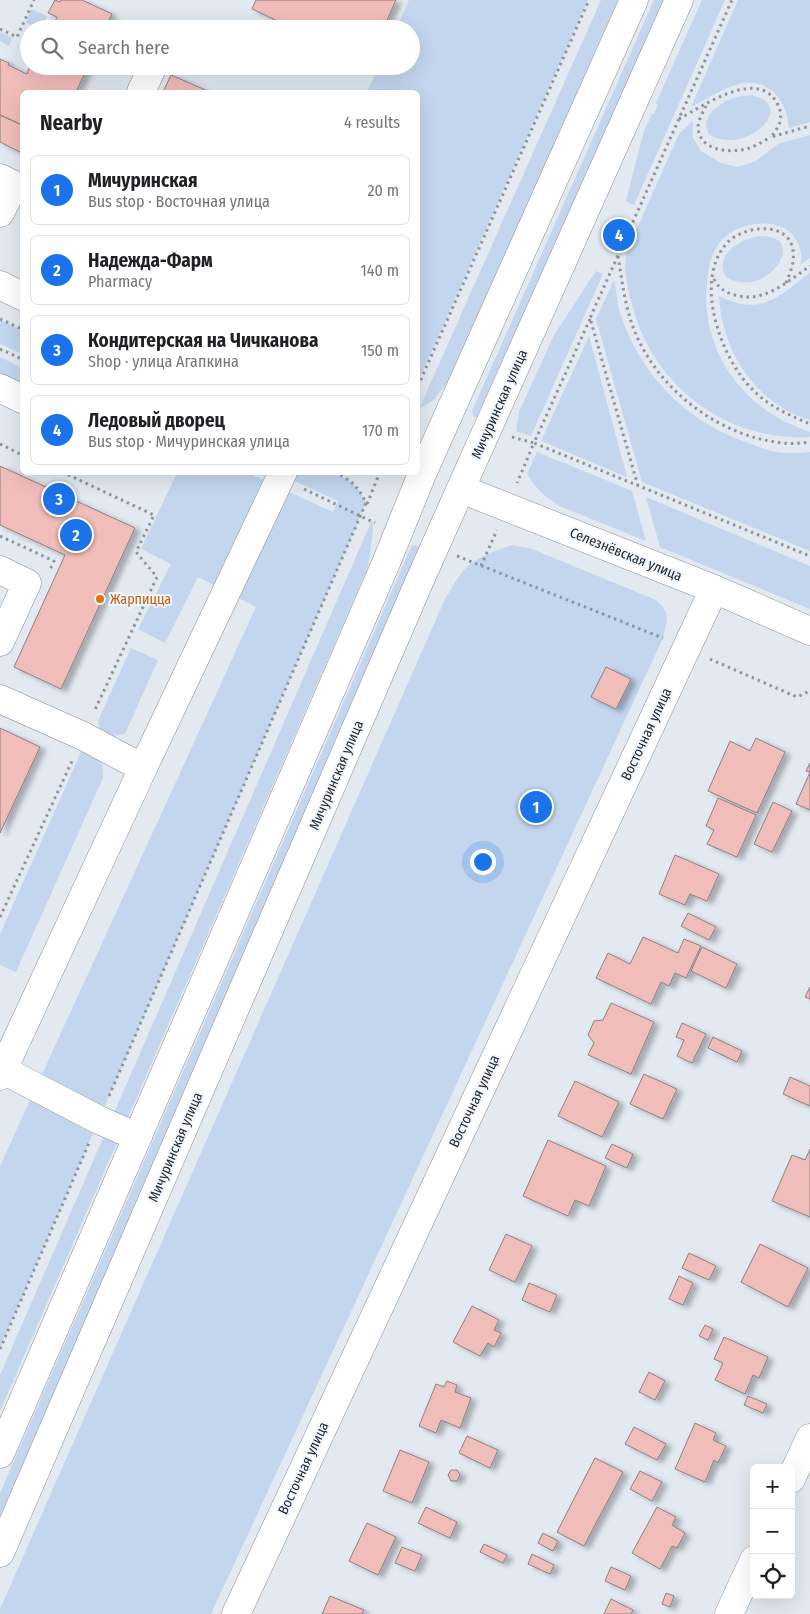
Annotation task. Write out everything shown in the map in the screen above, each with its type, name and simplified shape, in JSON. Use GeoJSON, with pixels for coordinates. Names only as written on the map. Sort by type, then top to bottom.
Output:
{"type":"FeatureCollection","features":[{"type":"Feature","properties":{"kind":"main road","name":"Мичуринская улица"},"geometry":{"type":"LineString","coordinates":[[0,1553],[435,547],[435,479],[634,0]]}},
{"type":"Feature","properties":{"kind":"main road","name":"Мичуринская улица"},"geometry":{"type":"LineString","coordinates":[[0,1454],[398,533],[435,479],[679,0]]}},
{"type":"Feature","properties":{"kind":"main road"},"geometry":{"type":"LineString","coordinates":[[142,90],[149,75]]}},
{"type":"Feature","properties":{"kind":"main road"},"geometry":{"type":"LineString","coordinates":[[0,178],[14,185],[0,213]]}},
{"type":"Feature","properties":{"kind":"main road"},"geometry":{"type":"LineString","coordinates":[[0,285],[20,295]]}},
{"type":"Feature","properties":{"kind":"main road"},"geometry":{"type":"LineString","coordinates":[[0,388],[20,398]]}},
{"type":"Feature","properties":{"kind":"main road"},"geometry":{"type":"LineString","coordinates":[[138,1137],[1,1073],[281,475]]}},
{"type":"Feature","properties":{"kind":"main road","name":"Селезнёвская улица"},"geometry":{"type":"LineString","coordinates":[[435,479],[714,589],[810,631]]}},
{"type":"Feature","properties":{"kind":"main road"},"geometry":{"type":"LineString","coordinates":[[0,570],[27,583],[0,642]]}},
{"type":"Feature","properties":{"kind":"main road","name":"Восточная улица"},"geometry":{"type":"LineString","coordinates":[[236,1614],[714,589]]}},
{"type":"Feature","properties":{"kind":"main road"},"geometry":{"type":"LineString","coordinates":[[0,699],[84,736],[143,768]]}},
{"type":"Feature","properties":{"kind":"main road"},"geometry":{"type":"LineString","coordinates":[[795,1470],[810,1438]]}},
{"type":"Feature","properties":{"kind":"main road"},"geometry":{"type":"LineString","coordinates":[[729,1614],[750,1569]]}},
{"type":"Feature","properties":{"kind":"path"},"geometry":{"type":"LineString","coordinates":[[25,20],[34,0]]}},
{"type":"Feature","properties":{"kind":"path"},"geometry":{"type":"LineString","coordinates":[[420,381],[589,0]]}},
{"type":"Feature","properties":{"kind":"path"},"geometry":{"type":"LineString","coordinates":[[732,0],[534,443],[810,556]]}},
{"type":"Feature","properties":{"kind":"path"},"geometry":{"type":"LineString","coordinates":[[0,29],[17,37],[20,30]]}},
{"type":"Feature","properties":{"kind":"path"},"geometry":{"type":"LineString","coordinates":[[678,119],[725,94],[739,89],[754,88],[768,93],[778,105],[781,119],[778,128],[771,137]]}},
{"type":"Feature","properties":{"kind":"path"},"geometry":{"type":"LineString","coordinates":[[707,104],[700,118],[698,128],[702,140],[711,147],[731,151],[747,149],[771,137],[810,126]]}},
{"type":"Feature","properties":{"kind":"path"},"geometry":{"type":"LineString","coordinates":[[786,283],[794,257],[792,244],[785,235],[774,230],[756,228],[733,237],[718,254],[713,272],[712,300],[717,329],[725,350],[737,370],[752,389],[768,403],[784,413],[810,424]]}},
{"type":"Feature","properties":{"kind":"path"},"geometry":{"type":"LineString","coordinates":[[618,256],[626,304],[641,345],[665,380],[680,395],[705,415],[731,429],[759,439],[785,443],[810,442]]}},
{"type":"Feature","properties":{"kind":"path"},"geometry":{"type":"LineString","coordinates":[[713,272],[719,287],[729,294],[744,298],[766,294],[810,266]]}},
{"type":"Feature","properties":{"kind":"path"},"geometry":{"type":"LineString","coordinates":[[590,318],[638,486]]}},
{"type":"Feature","properties":{"kind":"path"},"geometry":{"type":"LineString","coordinates":[[0,319],[20,329]]}},
{"type":"Feature","properties":{"kind":"path"},"geometry":{"type":"LineString","coordinates":[[0,349],[20,358]]}},
{"type":"Feature","properties":{"kind":"path"},"geometry":{"type":"LineString","coordinates":[[0,444],[20,454]]}},
{"type":"Feature","properties":{"kind":"path"},"geometry":{"type":"LineString","coordinates":[[0,918],[156,577],[136,552],[154,515],[68,475]]}},
{"type":"Feature","properties":{"kind":"path"},"geometry":{"type":"LineString","coordinates":[[281,475],[360,517],[398,533]]}},
{"type":"Feature","properties":{"kind":"path"},"geometry":{"type":"LineString","coordinates":[[0,1350],[366,503],[350,480],[340,475]]}},
{"type":"Feature","properties":{"kind":"path"},"geometry":{"type":"LineString","coordinates":[[366,505],[379,475]]}},
{"type":"Feature","properties":{"kind":"path"},"geometry":{"type":"LineString","coordinates":[[435,547],[686,648],[797,697],[810,691]]}},
{"type":"Feature","properties":{"kind":"shaded area"},"geometry":{"type":"Polygon","coordinates":[[[409,0],[588,0],[420,378],[420,90],[368,90],[375,75],[420,75],[420,20],[400,20],[409,0]]]}},
{"type":"Feature","properties":{"kind":"shaded area"},"geometry":{"type":"Polygon","coordinates":[[[601,0],[618,0],[450,379],[434,400],[420,408],[601,0]]]}},
{"type":"Feature","properties":{"kind":"shaded area"},"geometry":{"type":"Polygon","coordinates":[[[654,0],[667,0],[480,418],[474,417],[472,411],[654,0]]]}},
{"type":"Feature","properties":{"kind":"shaded area"},"geometry":{"type":"Polygon","coordinates":[[[702,0],[725,0],[634,205],[626,201],[644,131],[652,114],[654,114],[658,104],[656,103],[702,0]]]}},
{"type":"Feature","properties":{"kind":"shaded area"},"geometry":{"type":"Polygon","coordinates":[[[738,0],[810,0],[810,122],[789,128],[787,116],[778,97],[771,90],[753,83],[742,83],[730,87],[691,107],[738,0]]]}},
{"type":"Feature","properties":{"kind":"shaded area"},"geometry":{"type":"Polygon","coordinates":[[[31,9],[47,16],[45,20],[27,20],[31,9]]]}},
{"type":"Feature","properties":{"kind":"shaded area"},"geometry":{"type":"Polygon","coordinates":[[[0,32],[12,38],[9,46],[0,41],[0,32]]]}},
{"type":"Feature","properties":{"kind":"shaded area"},"geometry":{"type":"Polygon","coordinates":[[[751,95],[765,100],[770,108],[769,118],[762,127],[752,134],[738,139],[724,140],[710,135],[706,124],[715,109],[733,98],[751,95]]]}},
{"type":"Feature","properties":{"kind":"shaded area"},"geometry":{"type":"Polygon","coordinates":[[[693,121],[693,138],[701,151],[721,163],[738,167],[756,161],[778,144],[810,135],[810,258],[800,265],[801,254],[798,243],[792,234],[784,228],[764,224],[742,227],[725,237],[713,253],[708,273],[706,304],[708,321],[719,354],[738,384],[749,397],[768,412],[810,432],[810,437],[779,436],[750,430],[722,418],[697,403],[675,383],[656,360],[642,333],[627,284],[625,264],[627,251],[679,134],[693,121]]]}},
{"type":"Feature","properties":{"kind":"shaded area"},"geometry":{"type":"Polygon","coordinates":[[[762,236],[776,239],[782,246],[782,256],[777,266],[768,275],[755,281],[741,282],[726,277],[723,261],[726,254],[739,243],[762,236]]]}},
{"type":"Feature","properties":{"kind":"shaded area"},"geometry":{"type":"Polygon","coordinates":[[[596,271],[603,274],[531,436],[516,431],[519,412],[554,335],[596,271]]]}},
{"type":"Feature","properties":{"kind":"shaded area"},"geometry":{"type":"Polygon","coordinates":[[[810,273],[810,420],[790,412],[773,401],[745,373],[727,337],[719,296],[747,305],[758,304],[778,296],[810,273]]]}},
{"type":"Feature","properties":{"kind":"shaded area"},"geometry":{"type":"Polygon","coordinates":[[[614,280],[619,310],[627,332],[638,353],[651,373],[682,406],[721,432],[761,448],[781,453],[810,452],[810,551],[642,482],[596,319],[614,280]]]}},
{"type":"Feature","properties":{"kind":"shaded area"},"geometry":{"type":"Polygon","coordinates":[[[0,320],[20,329],[20,353],[0,344],[0,320]]]}},
{"type":"Feature","properties":{"kind":"shaded area"},"geometry":{"type":"Polygon","coordinates":[[[589,336],[627,477],[541,441],[589,336]]]}},
{"type":"Feature","properties":{"kind":"shaded area"},"geometry":{"type":"Polygon","coordinates":[[[0,357],[20,367],[20,403],[0,393],[0,357]]]}},
{"type":"Feature","properties":{"kind":"shaded area"},"geometry":{"type":"Polygon","coordinates":[[[537,452],[632,491],[646,541],[562,507],[547,497],[538,489],[527,474],[537,452]]]}},
{"type":"Feature","properties":{"kind":"shaded area"},"geometry":{"type":"Polygon","coordinates":[[[176,475],[252,475],[333,512],[338,501],[281,475],[336,475],[350,482],[359,491],[366,503],[0,1348],[0,1166],[256,607],[198,577],[165,643],[138,629],[171,564],[141,549],[137,557],[176,475]]]}},
{"type":"Feature","properties":{"kind":"shaded area"},"geometry":{"type":"Polygon","coordinates":[[[646,497],[810,566],[810,609],[660,547],[646,497]]]}},
{"type":"Feature","properties":{"kind":"shaded area"},"geometry":{"type":"Polygon","coordinates":[[[372,520],[373,531],[368,567],[0,1411],[0,1375],[372,520]]]}},
{"type":"Feature","properties":{"kind":"shaded area"},"geometry":{"type":"Polygon","coordinates":[[[415,545],[421,548],[0,1521],[0,1493],[411,547],[415,545]]]}},
{"type":"Feature","properties":{"kind":"shaded area"},"geometry":{"type":"Polygon","coordinates":[[[512,545],[532,549],[656,600],[661,604],[667,617],[663,638],[211,1614],[0,1614],[0,1609],[445,599],[458,577],[468,566],[486,555],[512,545]]]}},
{"type":"Feature","properties":{"kind":"shaded area"},"geometry":{"type":"Polygon","coordinates":[[[131,648],[158,660],[125,734],[113,736],[101,732],[98,721],[131,648]]]}},
{"type":"Feature","properties":{"kind":"shaded area"},"geometry":{"type":"Polygon","coordinates":[[[82,750],[93,755],[102,764],[103,778],[16,972],[0,965],[0,934],[82,750]]]}},
{"type":"Feature","properties":{"kind":"building"},"geometry":{"type":"Polygon","coordinates":[[[55,0],[60,2],[61,0],[82,0],[112,14],[109,20],[56,20],[57,17],[48,13],[55,0]]]}},
{"type":"Feature","properties":{"kind":"building"},"geometry":{"type":"Polygon","coordinates":[[[256,0],[396,0],[387,20],[276,20],[252,9],[256,0]]]}},
{"type":"Feature","properties":{"kind":"building"},"geometry":{"type":"Polygon","coordinates":[[[0,59],[20,71],[20,75],[84,75],[77,90],[20,90],[20,124],[0,115],[0,59]]]}},
{"type":"Feature","properties":{"kind":"building"},"geometry":{"type":"Polygon","coordinates":[[[171,75],[205,90],[164,90],[171,75]]]}},
{"type":"Feature","properties":{"kind":"building"},"geometry":{"type":"Polygon","coordinates":[[[0,115],[20,124],[20,152],[0,142],[0,115]]]}},
{"type":"Feature","properties":{"kind":"building"},"geometry":{"type":"Polygon","coordinates":[[[0,466],[135,528],[61,689],[14,667],[65,555],[0,525],[0,466]]]}},
{"type":"Feature","properties":{"kind":"building"},"geometry":{"type":"Polygon","coordinates":[[[606,667],[631,679],[616,709],[591,697],[606,667]]]}},
{"type":"Feature","properties":{"kind":"building"},"geometry":{"type":"Polygon","coordinates":[[[0,728],[40,747],[0,833],[0,728]]]}},
{"type":"Feature","properties":{"kind":"building"},"geometry":{"type":"Polygon","coordinates":[[[756,738],[785,752],[757,813],[708,791],[730,741],[750,751],[756,738]]]}},
{"type":"Feature","properties":{"kind":"building"},"geometry":{"type":"Polygon","coordinates":[[[810,763],[810,772],[806,771],[810,763]]]}},
{"type":"Feature","properties":{"kind":"building"},"geometry":{"type":"Polygon","coordinates":[[[810,772],[810,810],[796,804],[810,772]]]}},
{"type":"Feature","properties":{"kind":"building"},"geometry":{"type":"Polygon","coordinates":[[[718,798],[756,815],[737,857],[707,844],[714,830],[706,826],[718,798]]]}},
{"type":"Feature","properties":{"kind":"building"},"geometry":{"type":"Polygon","coordinates":[[[773,802],[792,811],[772,852],[754,844],[773,802]]]}},
{"type":"Feature","properties":{"kind":"building"},"geometry":{"type":"Polygon","coordinates":[[[675,855],[719,874],[707,901],[690,894],[685,905],[659,894],[675,855]]]}},
{"type":"Feature","properties":{"kind":"building"},"geometry":{"type":"Polygon","coordinates":[[[688,913],[716,927],[709,940],[681,926],[688,913]]]}},
{"type":"Feature","properties":{"kind":"building"},"geometry":{"type":"Polygon","coordinates":[[[643,937],[678,953],[684,939],[701,946],[686,978],[675,973],[669,986],[661,982],[651,1004],[596,978],[608,953],[630,964],[643,937]]]}},
{"type":"Feature","properties":{"kind":"building"},"geometry":{"type":"Polygon","coordinates":[[[702,947],[737,964],[726,988],[691,971],[702,947]]]}},
{"type":"Feature","properties":{"kind":"building"},"geometry":{"type":"Polygon","coordinates":[[[810,987],[810,999],[805,997],[810,987]]]}},
{"type":"Feature","properties":{"kind":"building"},"geometry":{"type":"Polygon","coordinates":[[[611,1003],[654,1022],[631,1074],[588,1055],[594,1043],[588,1035],[594,1021],[603,1020],[611,1003]]]}},
{"type":"Feature","properties":{"kind":"building"},"geometry":{"type":"Polygon","coordinates":[[[682,1023],[706,1034],[692,1063],[677,1056],[684,1040],[676,1037],[682,1023]]]}},
{"type":"Feature","properties":{"kind":"building"},"geometry":{"type":"Polygon","coordinates":[[[713,1037],[742,1051],[737,1062],[708,1048],[713,1037]]]}},
{"type":"Feature","properties":{"kind":"building"},"geometry":{"type":"Polygon","coordinates":[[[644,1074],[677,1089],[663,1119],[630,1104],[644,1074]]]}},
{"type":"Feature","properties":{"kind":"building"},"geometry":{"type":"Polygon","coordinates":[[[790,1077],[810,1086],[810,1106],[783,1094],[790,1077]]]}},
{"type":"Feature","properties":{"kind":"building"},"geometry":{"type":"Polygon","coordinates":[[[575,1081],[619,1102],[602,1137],[558,1116],[575,1081]]]}},
{"type":"Feature","properties":{"kind":"building"},"geometry":{"type":"Polygon","coordinates":[[[548,1140],[606,1166],[589,1206],[575,1200],[568,1216],[523,1196],[548,1140]]]}},
{"type":"Feature","properties":{"kind":"building"},"geometry":{"type":"Polygon","coordinates":[[[612,1144],[633,1154],[627,1168],[605,1158],[612,1144]]]}},
{"type":"Feature","properties":{"kind":"building"},"geometry":{"type":"Polygon","coordinates":[[[810,1149],[810,1217],[772,1201],[792,1155],[805,1160],[810,1149]]]}},
{"type":"Feature","properties":{"kind":"building"},"geometry":{"type":"Polygon","coordinates":[[[506,1234],[532,1246],[515,1282],[489,1270],[506,1234]]]}},
{"type":"Feature","properties":{"kind":"building"},"geometry":{"type":"Polygon","coordinates":[[[760,1244],[808,1268],[788,1307],[741,1282],[760,1244]]]}},
{"type":"Feature","properties":{"kind":"building"},"geometry":{"type":"Polygon","coordinates":[[[689,1253],[716,1266],[709,1280],[682,1268],[689,1253]]]}},
{"type":"Feature","properties":{"kind":"building"},"geometry":{"type":"Polygon","coordinates":[[[679,1276],[693,1283],[683,1305],[669,1299],[679,1276]]]}},
{"type":"Feature","properties":{"kind":"building"},"geometry":{"type":"Polygon","coordinates":[[[529,1283],[557,1295],[550,1312],[522,1300],[529,1283]]]}},
{"type":"Feature","properties":{"kind":"building"},"geometry":{"type":"Polygon","coordinates":[[[472,1306],[499,1320],[494,1330],[501,1333],[494,1347],[488,1343],[480,1356],[453,1342],[472,1306]]]}},
{"type":"Feature","properties":{"kind":"building"},"geometry":{"type":"Polygon","coordinates":[[[705,1325],[713,1329],[708,1340],[699,1336],[705,1325]]]}},
{"type":"Feature","properties":{"kind":"building"},"geometry":{"type":"Polygon","coordinates":[[[724,1337],[768,1357],[759,1378],[753,1375],[745,1394],[715,1380],[723,1363],[714,1359],[724,1337]]]}},
{"type":"Feature","properties":{"kind":"building"},"geometry":{"type":"Polygon","coordinates":[[[649,1372],[665,1381],[655,1400],[639,1392],[649,1372]]]}},
{"type":"Feature","properties":{"kind":"building"},"geometry":{"type":"Polygon","coordinates":[[[447,1381],[457,1385],[455,1392],[471,1398],[460,1428],[441,1420],[436,1433],[419,1426],[436,1384],[444,1387],[447,1381]]]}},
{"type":"Feature","properties":{"kind":"building"},"geometry":{"type":"Polygon","coordinates":[[[748,1396],[767,1404],[763,1413],[744,1405],[748,1396]]]}},
{"type":"Feature","properties":{"kind":"building"},"geometry":{"type":"Polygon","coordinates":[[[695,1423],[716,1433],[713,1440],[726,1446],[718,1463],[714,1460],[705,1482],[675,1469],[695,1423]]]}},
{"type":"Feature","properties":{"kind":"building"},"geometry":{"type":"Polygon","coordinates":[[[634,1427],[666,1444],[657,1460],[625,1444],[634,1427]]]}},
{"type":"Feature","properties":{"kind":"building"},"geometry":{"type":"Polygon","coordinates":[[[467,1436],[498,1450],[490,1468],[459,1453],[467,1436]]]}},
{"type":"Feature","properties":{"kind":"building"},"geometry":{"type":"Polygon","coordinates":[[[400,1450],[429,1462],[412,1503],[383,1491],[400,1450]]]}},
{"type":"Feature","properties":{"kind":"building"},"geometry":{"type":"Polygon","coordinates":[[[595,1458],[623,1472],[584,1546],[557,1532],[595,1458]]]}},
{"type":"Feature","properties":{"kind":"building"},"geometry":{"type":"Polygon","coordinates":[[[451,1470],[457,1470],[460,1475],[457,1481],[451,1481],[448,1475],[451,1470]]]}},
{"type":"Feature","properties":{"kind":"building"},"geometry":{"type":"Polygon","coordinates":[[[640,1471],[662,1482],[652,1501],[630,1489],[640,1471]]]}},
{"type":"Feature","properties":{"kind":"building"},"geometry":{"type":"Polygon","coordinates":[[[426,1507],[457,1522],[450,1538],[418,1523],[426,1507]]]}},
{"type":"Feature","properties":{"kind":"building"},"geometry":{"type":"Polygon","coordinates":[[[657,1507],[676,1517],[672,1525],[685,1533],[677,1548],[672,1546],[660,1569],[632,1553],[657,1507]]]}},
{"type":"Feature","properties":{"kind":"building"},"geometry":{"type":"Polygon","coordinates":[[[367,1523],[396,1537],[378,1575],[349,1561],[367,1523]]]}},
{"type":"Feature","properties":{"kind":"building"},"geometry":{"type":"Polygon","coordinates":[[[543,1533],[558,1541],[553,1551],[538,1543],[543,1533]]]}},
{"type":"Feature","properties":{"kind":"building"},"geometry":{"type":"Polygon","coordinates":[[[484,1544],[507,1555],[503,1563],[480,1552],[484,1544]]]}},
{"type":"Feature","properties":{"kind":"building"},"geometry":{"type":"Polygon","coordinates":[[[402,1547],[422,1555],[415,1571],[395,1563],[402,1547]]]}},
{"type":"Feature","properties":{"kind":"building"},"geometry":{"type":"Polygon","coordinates":[[[532,1554],[554,1565],[550,1574],[528,1564],[532,1554]]]}},
{"type":"Feature","properties":{"kind":"building"},"geometry":{"type":"Polygon","coordinates":[[[611,1567],[631,1576],[625,1590],[605,1581],[611,1567]]]}},
{"type":"Feature","properties":{"kind":"building"},"geometry":{"type":"Polygon","coordinates":[[[666,1593],[674,1596],[670,1607],[662,1604],[666,1593]]]}},
{"type":"Feature","properties":{"kind":"building"},"geometry":{"type":"Polygon","coordinates":[[[330,1596],[364,1610],[362,1614],[322,1614],[330,1596]]]}},
{"type":"Feature","properties":{"kind":"building"},"geometry":{"type":"Polygon","coordinates":[[[611,1599],[633,1610],[631,1614],[604,1614],[611,1599]]]}},
{"type":"Feature","properties":{"kind":"place","name":"Ледовый дворец"},"geometry":{"type":"Point","coordinates":[619,235]}},
{"type":"Feature","properties":{"kind":"place","name":"Кондитерская на Чичканова"},"geometry":{"type":"Point","coordinates":[59,499]}},
{"type":"Feature","properties":{"kind":"place","name":"Надежда-Фарм"},"geometry":{"type":"Point","coordinates":[76,535]}},
{"type":"Feature","properties":{"kind":"place","name":"Жарпицца"},"geometry":{"type":"Point","coordinates":[100,599]}},
{"type":"Feature","properties":{"kind":"place","name":"Мичуринская"},"geometry":{"type":"Point","coordinates":[536,807]}}]}
